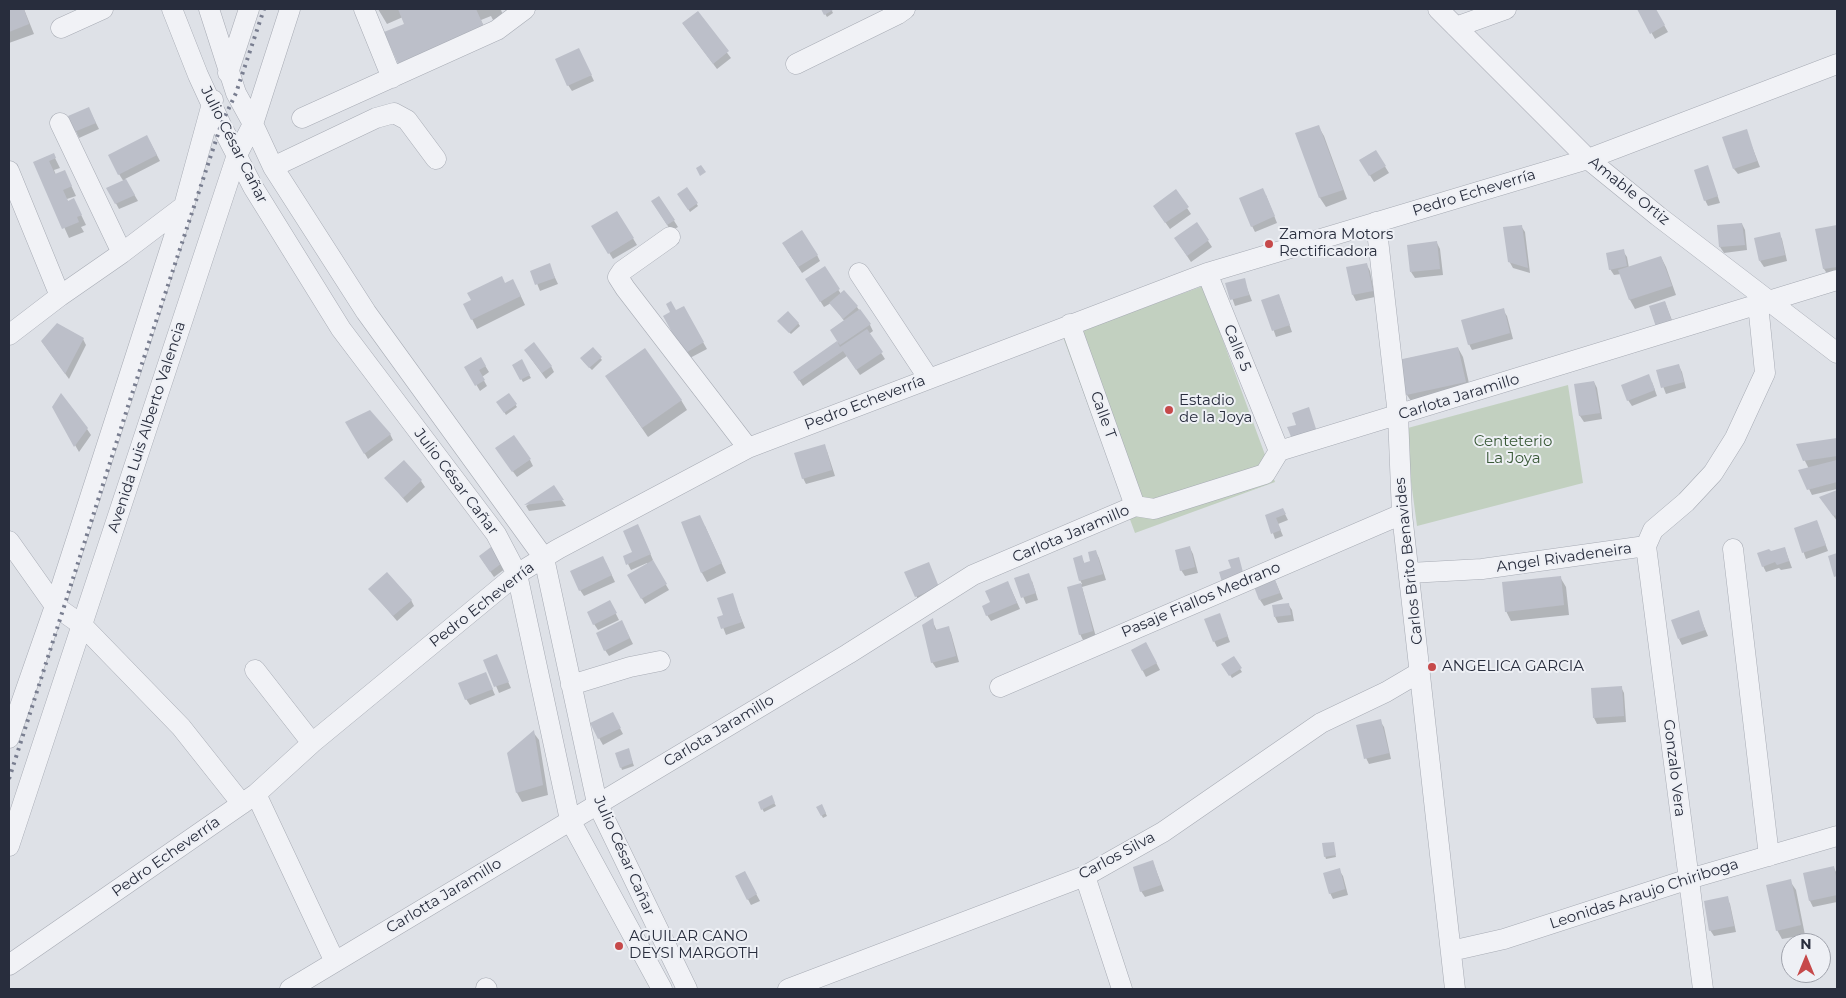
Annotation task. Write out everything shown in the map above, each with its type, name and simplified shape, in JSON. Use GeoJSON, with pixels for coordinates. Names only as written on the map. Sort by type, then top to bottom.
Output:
{"type":"FeatureCollection","features":[{"type":"Feature","properties":{"kind":"street"},"geometry":{"type":"LineString","coordinates":[[61,28],[103,9]]}},
{"type":"Feature","properties":{"kind":"street","name":"Julio César Cañar"},"geometry":{"type":"LineString","coordinates":[[172,9],[182,38],[211,104],[253,187],[341,329],[496,534],[517,574],[570,820],[662,989]]}},
{"type":"Feature","properties":{"kind":"street","name":"Julio César Cañar"},"geometry":{"type":"LineString","coordinates":[[209,9],[236,94],[253,124],[273,167],[366,312],[544,558],[598,803],[687,989]]}},
{"type":"Feature","properties":{"kind":"street"},"geometry":{"type":"LineString","coordinates":[[9,738],[55,606],[184,206],[211,104],[229,71],[249,9]]}},
{"type":"Feature","properties":{"kind":"street","name":"Avenida Luis Alberto Valencia"},"geometry":{"type":"LineString","coordinates":[[9,846],[237,155],[253,124],[290,9]]}},
{"type":"Feature","properties":{"kind":"street"},"geometry":{"type":"LineString","coordinates":[[364,9],[392,78]]}},
{"type":"Feature","properties":{"kind":"street"},"geometry":{"type":"LineString","coordinates":[[302,118],[496,30],[525,9]]}},
{"type":"Feature","properties":{"kind":"street","name":"Amable Ortiz"},"geometry":{"type":"LineString","coordinates":[[1438,9],[1588,159],[1764,302],[1837,353]]}},
{"type":"Feature","properties":{"kind":"street"},"geometry":{"type":"LineString","coordinates":[[1456,27],[1506,9]]}},
{"type":"Feature","properties":{"kind":"street"},"geometry":{"type":"LineString","coordinates":[[796,64],[902,11]]}},
{"type":"Feature","properties":{"kind":"street","name":"Pedro Echeverría"},"geometry":{"type":"LineString","coordinates":[[9,965],[249,799],[312,743],[517,574],[748,448],[1207,273],[1588,159],[1837,64]]}},
{"type":"Feature","properties":{"kind":"street"},"geometry":{"type":"LineString","coordinates":[[273,167],[376,118],[394,113],[407,120],[436,160]]}},
{"type":"Feature","properties":{"kind":"street"},"geometry":{"type":"LineString","coordinates":[[60,123],[122,253]]}},
{"type":"Feature","properties":{"kind":"street"},"geometry":{"type":"LineString","coordinates":[[9,171],[60,296]]}},
{"type":"Feature","properties":{"kind":"street"},"geometry":{"type":"LineString","coordinates":[[9,336],[60,296],[122,253],[184,206]]}},
{"type":"Feature","properties":{"kind":"street","name":"Carlos Brito Benavides"},"geometry":{"type":"LineString","coordinates":[[1376,222],[1398,415],[1402,514],[1456,989]]}},
{"type":"Feature","properties":{"kind":"street"},"geometry":{"type":"LineString","coordinates":[[670,237],[622,271],[618,277],[624,288],[748,448]]}},
{"type":"Feature","properties":{"kind":"street"},"geometry":{"type":"LineString","coordinates":[[859,273],[929,379]]}},
{"type":"Feature","properties":{"kind":"street","name":"Calle 5"},"geometry":{"type":"LineString","coordinates":[[1207,273],[1278,451]]}},
{"type":"Feature","properties":{"kind":"street","name":"Carlota Jaramillo"},"geometry":{"type":"LineString","coordinates":[[598,803],[848,654],[974,575],[1135,506],[1154,509],[1265,474],[1278,451],[1837,280]]}},
{"type":"Feature","properties":{"kind":"street","name":"Angel Rivadeneira"},"geometry":{"type":"LineString","coordinates":[[1409,574],[1482,569],[1646,546],[1653,530],[1686,502],[1713,473],[1735,438],[1748,412],[1765,373],[1764,302]]}},
{"type":"Feature","properties":{"kind":"street","name":"Calle T"},"geometry":{"type":"LineString","coordinates":[[1070,324],[1135,506]]}},
{"type":"Feature","properties":{"kind":"street","name":"Pasaje Fiallos Medrano"},"geometry":{"type":"LineString","coordinates":[[1000,686],[1402,514]]}},
{"type":"Feature","properties":{"kind":"street"},"geometry":{"type":"LineString","coordinates":[[9,542],[55,606],[82,625],[249,799],[334,962]]}},
{"type":"Feature","properties":{"kind":"street","name":"Gonzalo Vera"},"geometry":{"type":"LineString","coordinates":[[1646,546],[1703,989]]}},
{"type":"Feature","properties":{"kind":"street"},"geometry":{"type":"LineString","coordinates":[[1733,549],[1769,856]]}},
{"type":"Feature","properties":{"kind":"street"},"geometry":{"type":"LineString","coordinates":[[571,686],[630,667],[660,661]]}},
{"type":"Feature","properties":{"kind":"street"},"geometry":{"type":"LineString","coordinates":[[255,670],[312,743]]}},
{"type":"Feature","properties":{"kind":"street","name":"Carlos Silva"},"geometry":{"type":"LineString","coordinates":[[788,989],[1085,876],[1163,832],[1321,723],[1386,692],[1420,672]]}},
{"type":"Feature","properties":{"kind":"street","name":"Carlotta Jaramillo"},"geometry":{"type":"LineString","coordinates":[[290,989],[598,803]]}},
{"type":"Feature","properties":{"kind":"street","name":"Leonidas Araujo Chiriboga"},"geometry":{"type":"LineString","coordinates":[[1451,951],[1504,939],[1688,879],[1837,836]]}},
{"type":"Feature","properties":{"kind":"street"},"geometry":{"type":"LineString","coordinates":[[1085,876],[1122,989]]}},
{"type":"Feature","properties":{"kind":"green space","name":"Estadio de la Joya"},"geometry":{"type":"Polygon","coordinates":[[[1203,286],[1275,482],[1135,533],[1063,337],[1203,286]]]}},
{"type":"Feature","properties":{"kind":"green space","name":"Centeterio La Joya"},"geometry":{"type":"Polygon","coordinates":[[[1568,385],[1583,483],[1417,526],[1404,429],[1568,385]]]}},
{"type":"Feature","properties":{"kind":"building"},"geometry":{"type":"Polygon","coordinates":[[[9,9],[24,9],[29,24],[9,32],[9,9]]]}},
{"type":"Feature","properties":{"kind":"building"},"geometry":{"type":"Polygon","coordinates":[[[398,9],[476,9],[485,29],[399,66],[384,32],[404,24],[398,9]]]}},
{"type":"Feature","properties":{"kind":"building"},"geometry":{"type":"Polygon","coordinates":[[[821,9],[832,9],[833,10],[824,15],[821,9]]]}},
{"type":"Feature","properties":{"kind":"building"},"geometry":{"type":"Polygon","coordinates":[[[1637,9],[1656,9],[1665,25],[1650,34],[1637,9]]]}},
{"type":"Feature","properties":{"kind":"building"},"geometry":{"type":"Polygon","coordinates":[[[698,11],[729,51],[713,64],[682,23],[698,11]]]}},
{"type":"Feature","properties":{"kind":"building"},"geometry":{"type":"Polygon","coordinates":[[[579,48],[592,75],[567,86],[555,59],[579,48]]]}},
{"type":"Feature","properties":{"kind":"building"},"geometry":{"type":"Polygon","coordinates":[[[89,107],[96,123],[74,132],[68,116],[89,107]]]}},
{"type":"Feature","properties":{"kind":"building"},"geometry":{"type":"Polygon","coordinates":[[[1319,125],[1343,190],[1319,198],[1295,133],[1319,125]]]}},
{"type":"Feature","properties":{"kind":"building"},"geometry":{"type":"Polygon","coordinates":[[[1747,129],[1757,161],[1733,169],[1722,137],[1747,129]]]}},
{"type":"Feature","properties":{"kind":"building"},"geometry":{"type":"Polygon","coordinates":[[[147,135],[157,155],[118,175],[108,155],[147,135]]]}},
{"type":"Feature","properties":{"kind":"building"},"geometry":{"type":"Polygon","coordinates":[[[1376,150],[1386,166],[1369,176],[1359,160],[1376,150]]]}},
{"type":"Feature","properties":{"kind":"building"},"geometry":{"type":"Polygon","coordinates":[[[54,153],[56,158],[49,161],[55,174],[65,170],[72,186],[63,190],[68,201],[74,198],[82,215],[77,217],[79,222],[62,229],[33,162],[54,153]]]}},
{"type":"Feature","properties":{"kind":"building"},"geometry":{"type":"Polygon","coordinates":[[[701,165],[706,172],[700,176],[696,168],[701,165]]]}},
{"type":"Feature","properties":{"kind":"building"},"geometry":{"type":"Polygon","coordinates":[[[1708,165],[1718,196],[1704,201],[1694,170],[1708,165]]]}},
{"type":"Feature","properties":{"kind":"building"},"geometry":{"type":"Polygon","coordinates":[[[126,179],[135,195],[115,204],[106,188],[126,179]]]}},
{"type":"Feature","properties":{"kind":"building"},"geometry":{"type":"Polygon","coordinates":[[[687,187],[698,203],[688,210],[677,194],[687,187]]]}},
{"type":"Feature","properties":{"kind":"building"},"geometry":{"type":"Polygon","coordinates":[[[1263,188],[1275,216],[1251,227],[1239,198],[1263,188]]]}},
{"type":"Feature","properties":{"kind":"building"},"geometry":{"type":"Polygon","coordinates":[[[1176,189],[1189,207],[1165,223],[1153,206],[1176,189]]]}},
{"type":"Feature","properties":{"kind":"building"},"geometry":{"type":"Polygon","coordinates":[[[659,196],[675,220],[667,225],[651,201],[659,196]]]}},
{"type":"Feature","properties":{"kind":"building"},"geometry":{"type":"Polygon","coordinates":[[[617,211],[634,238],[608,254],[591,226],[617,211]]]}},
{"type":"Feature","properties":{"kind":"building"},"geometry":{"type":"Polygon","coordinates":[[[1197,222],[1209,240],[1187,256],[1174,238],[1197,222]]]}},
{"type":"Feature","properties":{"kind":"building"},"geometry":{"type":"Polygon","coordinates":[[[1742,223],[1745,245],[1719,247],[1717,225],[1742,223]]]}},
{"type":"Feature","properties":{"kind":"building"},"geometry":{"type":"Polygon","coordinates":[[[1522,225],[1528,268],[1508,262],[1503,227],[1522,225]]]}},
{"type":"Feature","properties":{"kind":"building"},"geometry":{"type":"Polygon","coordinates":[[[1837,225],[1837,267],[1823,269],[1815,229],[1837,225]]]}},
{"type":"Feature","properties":{"kind":"building"},"geometry":{"type":"Polygon","coordinates":[[[802,230],[818,255],[798,267],[782,243],[802,230]]]}},
{"type":"Feature","properties":{"kind":"building"},"geometry":{"type":"Polygon","coordinates":[[[1780,232],[1785,255],[1759,261],[1754,238],[1780,232]]]}},
{"type":"Feature","properties":{"kind":"building"},"geometry":{"type":"Polygon","coordinates":[[[1437,241],[1440,269],[1410,272],[1407,245],[1437,241]]]}},
{"type":"Feature","properties":{"kind":"building"},"geometry":{"type":"Polygon","coordinates":[[[1624,249],[1627,266],[1609,270],[1606,253],[1624,249]]]}},
{"type":"Feature","properties":{"kind":"building"},"geometry":{"type":"Polygon","coordinates":[[[1661,256],[1672,286],[1629,300],[1618,270],[1661,256]]]}},
{"type":"Feature","properties":{"kind":"building"},"geometry":{"type":"Polygon","coordinates":[[[550,263],[555,278],[535,285],[530,271],[550,263]]]}},
{"type":"Feature","properties":{"kind":"building"},"geometry":{"type":"Polygon","coordinates":[[[1367,263],[1373,291],[1352,295],[1346,267],[1367,263]]]}},
{"type":"Feature","properties":{"kind":"building"},"geometry":{"type":"Polygon","coordinates":[[[825,266],[840,289],[820,302],[805,279],[825,266]]]}},
{"type":"Feature","properties":{"kind":"building"},"geometry":{"type":"Polygon","coordinates":[[[502,276],[505,283],[513,279],[521,296],[471,320],[463,304],[471,300],[467,293],[502,276]]]}},
{"type":"Feature","properties":{"kind":"building"},"geometry":{"type":"Polygon","coordinates":[[[1245,278],[1249,295],[1230,300],[1225,283],[1245,278]]]}},
{"type":"Feature","properties":{"kind":"building"},"geometry":{"type":"Polygon","coordinates":[[[844,290],[858,306],[843,319],[829,303],[844,290]]]}},
{"type":"Feature","properties":{"kind":"building"},"geometry":{"type":"Polygon","coordinates":[[[1279,294],[1290,325],[1272,331],[1261,300],[1279,294]]]}},
{"type":"Feature","properties":{"kind":"building"},"geometry":{"type":"Polygon","coordinates":[[[671,301],[676,310],[684,306],[704,342],[684,354],[663,316],[670,312],[666,304],[671,301]]]}},
{"type":"Feature","properties":{"kind":"building"},"geometry":{"type":"Polygon","coordinates":[[[1665,301],[1672,322],[1656,327],[1649,306],[1665,301]]]}},
{"type":"Feature","properties":{"kind":"building"},"geometry":{"type":"Polygon","coordinates":[[[1504,308],[1510,333],[1468,345],[1461,320],[1504,308]]]}},
{"type":"Feature","properties":{"kind":"building"},"geometry":{"type":"Polygon","coordinates":[[[860,309],[871,324],[840,345],[830,330],[860,309]]]}},
{"type":"Feature","properties":{"kind":"building"},"geometry":{"type":"Polygon","coordinates":[[[788,311],[799,323],[789,333],[777,321],[788,311]]]}},
{"type":"Feature","properties":{"kind":"building"},"geometry":{"type":"Polygon","coordinates":[[[57,323],[84,338],[65,374],[41,341],[57,323]]]}},
{"type":"Feature","properties":{"kind":"building"},"geometry":{"type":"Polygon","coordinates":[[[867,329],[883,352],[856,370],[843,351],[799,381],[793,372],[837,341],[840,347],[867,329]]]}},
{"type":"Feature","properties":{"kind":"building"},"geometry":{"type":"Polygon","coordinates":[[[534,342],[552,366],[542,373],[524,350],[534,342]]]}},
{"type":"Feature","properties":{"kind":"building"},"geometry":{"type":"Polygon","coordinates":[[[593,347],[602,357],[589,368],[580,358],[593,347]]]}},
{"type":"Feature","properties":{"kind":"building"},"geometry":{"type":"Polygon","coordinates":[[[1458,347],[1466,382],[1406,395],[1398,360],[1458,347]]]}},
{"type":"Feature","properties":{"kind":"building"},"geometry":{"type":"Polygon","coordinates":[[[645,348],[682,400],[642,428],[605,376],[645,348]]]}},
{"type":"Feature","properties":{"kind":"building"},"geometry":{"type":"Polygon","coordinates":[[[481,357],[486,366],[479,370],[485,380],[475,386],[464,367],[481,357]]]}},
{"type":"Feature","properties":{"kind":"building"},"geometry":{"type":"Polygon","coordinates":[[[522,359],[530,375],[520,380],[512,365],[522,359]]]}},
{"type":"Feature","properties":{"kind":"building"},"geometry":{"type":"Polygon","coordinates":[[[1679,364],[1684,382],[1661,388],[1656,370],[1679,364]]]}},
{"type":"Feature","properties":{"kind":"building"},"geometry":{"type":"Polygon","coordinates":[[[1649,374],[1655,390],[1627,401],[1621,385],[1649,374]]]}},
{"type":"Feature","properties":{"kind":"building"},"geometry":{"type":"Polygon","coordinates":[[[1594,381],[1600,413],[1579,416],[1574,384],[1594,381]]]}},
{"type":"Feature","properties":{"kind":"building"},"geometry":{"type":"Polygon","coordinates":[[[61,393],[88,428],[74,447],[52,407],[61,393]]]}},
{"type":"Feature","properties":{"kind":"building"},"geometry":{"type":"Polygon","coordinates":[[[509,393],[517,404],[504,413],[496,402],[509,393]]]}},
{"type":"Feature","properties":{"kind":"building"},"geometry":{"type":"Polygon","coordinates":[[[1309,407],[1317,432],[1292,439],[1287,427],[1296,425],[1292,413],[1309,407]]]}},
{"type":"Feature","properties":{"kind":"building"},"geometry":{"type":"Polygon","coordinates":[[[370,410],[391,434],[364,454],[345,422],[370,410]]]}},
{"type":"Feature","properties":{"kind":"building"},"geometry":{"type":"Polygon","coordinates":[[[514,435],[531,459],[512,472],[495,448],[514,435]]]}},
{"type":"Feature","properties":{"kind":"building"},"geometry":{"type":"Polygon","coordinates":[[[1837,438],[1837,456],[1803,461],[1796,444],[1837,438]]]}},
{"type":"Feature","properties":{"kind":"building"},"geometry":{"type":"Polygon","coordinates":[[[825,444],[832,470],[802,479],[794,453],[825,444]]]}},
{"type":"Feature","properties":{"kind":"building"},"geometry":{"type":"Polygon","coordinates":[[[404,460],[422,480],[403,498],[384,478],[404,460]]]}},
{"type":"Feature","properties":{"kind":"building"},"geometry":{"type":"Polygon","coordinates":[[[1837,460],[1837,482],[1807,490],[1798,470],[1837,460]]]}},
{"type":"Feature","properties":{"kind":"building"},"geometry":{"type":"Polygon","coordinates":[[[554,485],[564,500],[524,505],[554,485]]]}},
{"type":"Feature","properties":{"kind":"building"},"geometry":{"type":"Polygon","coordinates":[[[1837,490],[1837,515],[1833,516],[1819,497],[1837,490]]]}},
{"type":"Feature","properties":{"kind":"building"},"geometry":{"type":"Polygon","coordinates":[[[1283,508],[1286,514],[1276,518],[1281,530],[1271,534],[1265,515],[1283,508]]]}},
{"type":"Feature","properties":{"kind":"building"},"geometry":{"type":"Polygon","coordinates":[[[700,515],[722,563],[701,573],[681,522],[700,515]]]}},
{"type":"Feature","properties":{"kind":"building"},"geometry":{"type":"Polygon","coordinates":[[[1817,520],[1826,545],[1802,553],[1794,528],[1817,520]]]}},
{"type":"Feature","properties":{"kind":"building"},"geometry":{"type":"Polygon","coordinates":[[[638,524],[651,554],[626,565],[623,556],[632,552],[623,531],[638,524]]]}},
{"type":"Feature","properties":{"kind":"building"},"geometry":{"type":"Polygon","coordinates":[[[495,544],[506,560],[490,572],[479,556],[495,544]]]}},
{"type":"Feature","properties":{"kind":"building"},"geometry":{"type":"Polygon","coordinates":[[[1190,546],[1195,567],[1180,571],[1175,550],[1190,546]]]}},
{"type":"Feature","properties":{"kind":"building"},"geometry":{"type":"Polygon","coordinates":[[[1785,547],[1789,561],[1777,565],[1775,562],[1762,567],[1757,553],[1785,547]]]}},
{"type":"Feature","properties":{"kind":"building"},"geometry":{"type":"Polygon","coordinates":[[[1096,550],[1103,574],[1079,581],[1073,558],[1082,555],[1084,563],[1090,561],[1088,552],[1096,550]]]}},
{"type":"Feature","properties":{"kind":"building"},"geometry":{"type":"Polygon","coordinates":[[[1837,553],[1837,576],[1834,577],[1828,556],[1837,553]]]}},
{"type":"Feature","properties":{"kind":"building"},"geometry":{"type":"Polygon","coordinates":[[[603,556],[612,575],[579,591],[570,571],[603,556]]]}},
{"type":"Feature","properties":{"kind":"building"},"geometry":{"type":"Polygon","coordinates":[[[1239,557],[1244,576],[1222,582],[1219,572],[1231,568],[1228,560],[1239,557]]]}},
{"type":"Feature","properties":{"kind":"building"},"geometry":{"type":"Polygon","coordinates":[[[653,560],[667,584],[641,599],[627,575],[653,560]]]}},
{"type":"Feature","properties":{"kind":"building"},"geometry":{"type":"Polygon","coordinates":[[[929,562],[939,587],[915,597],[904,572],[929,562]]]}},
{"type":"Feature","properties":{"kind":"building"},"geometry":{"type":"Polygon","coordinates":[[[387,572],[412,600],[393,616],[368,589],[387,572]]]}},
{"type":"Feature","properties":{"kind":"building"},"geometry":{"type":"Polygon","coordinates":[[[1029,573],[1036,593],[1021,598],[1014,578],[1029,573]]]}},
{"type":"Feature","properties":{"kind":"building"},"geometry":{"type":"Polygon","coordinates":[[[1561,576],[1564,605],[1505,612],[1502,582],[1561,576]]]}},
{"type":"Feature","properties":{"kind":"building"},"geometry":{"type":"Polygon","coordinates":[[[1274,577],[1280,593],[1259,600],[1253,584],[1274,577]]]}},
{"type":"Feature","properties":{"kind":"building"},"geometry":{"type":"Polygon","coordinates":[[[1008,581],[1017,603],[986,616],[982,606],[990,602],[985,591],[1008,581]]]}},
{"type":"Feature","properties":{"kind":"building"},"geometry":{"type":"Polygon","coordinates":[[[1081,583],[1093,631],[1079,635],[1067,587],[1081,583]]]}},
{"type":"Feature","properties":{"kind":"building"},"geometry":{"type":"Polygon","coordinates":[[[733,593],[742,622],[721,629],[717,617],[723,615],[717,598],[733,593]]]}},
{"type":"Feature","properties":{"kind":"building"},"geometry":{"type":"Polygon","coordinates":[[[610,600],[617,613],[593,625],[587,612],[610,600]]]}},
{"type":"Feature","properties":{"kind":"building"},"geometry":{"type":"Polygon","coordinates":[[[1289,603],[1291,615],[1274,617],[1272,605],[1289,603]]]}},
{"type":"Feature","properties":{"kind":"building"},"geometry":{"type":"Polygon","coordinates":[[[1699,610],[1705,630],[1678,639],[1671,620],[1699,610]]]}},
{"type":"Feature","properties":{"kind":"building"},"geometry":{"type":"Polygon","coordinates":[[[1220,613],[1228,636],[1213,642],[1204,619],[1220,613]]]}},
{"type":"Feature","properties":{"kind":"building"},"geometry":{"type":"Polygon","coordinates":[[[933,618],[935,630],[949,626],[956,656],[931,663],[922,625],[933,618]]]}},
{"type":"Feature","properties":{"kind":"building"},"geometry":{"type":"Polygon","coordinates":[[[622,620],[630,638],[604,651],[596,633],[622,620]]]}},
{"type":"Feature","properties":{"kind":"building"},"geometry":{"type":"Polygon","coordinates":[[[1146,642],[1157,663],[1142,671],[1131,650],[1146,642]]]}},
{"type":"Feature","properties":{"kind":"building"},"geometry":{"type":"Polygon","coordinates":[[[497,654],[509,682],[494,687],[483,660],[497,654]]]}},
{"type":"Feature","properties":{"kind":"building"},"geometry":{"type":"Polygon","coordinates":[[[1234,656],[1242,668],[1229,676],[1221,664],[1234,656]]]}},
{"type":"Feature","properties":{"kind":"building"},"geometry":{"type":"Polygon","coordinates":[[[486,672],[493,689],[465,700],[458,683],[486,672]]]}},
{"type":"Feature","properties":{"kind":"building"},"geometry":{"type":"Polygon","coordinates":[[[1622,686],[1624,716],[1593,718],[1591,688],[1622,686]]]}},
{"type":"Feature","properties":{"kind":"building"},"geometry":{"type":"Polygon","coordinates":[[[613,712],[621,728],[598,739],[590,723],[613,712]]]}},
{"type":"Feature","properties":{"kind":"building"},"geometry":{"type":"Polygon","coordinates":[[[1381,719],[1389,753],[1364,759],[1356,725],[1381,719]]]}},
{"type":"Feature","properties":{"kind":"building"},"geometry":{"type":"Polygon","coordinates":[[[534,730],[543,785],[516,793],[507,753],[534,730]]]}},
{"type":"Feature","properties":{"kind":"building"},"geometry":{"type":"Polygon","coordinates":[[[629,748],[633,763],[620,768],[615,753],[629,748]]]}},
{"type":"Feature","properties":{"kind":"building"},"geometry":{"type":"Polygon","coordinates":[[[772,795],[775,803],[761,810],[758,802],[772,795]]]}},
{"type":"Feature","properties":{"kind":"building"},"geometry":{"type":"Polygon","coordinates":[[[822,804],[826,813],[821,816],[816,807],[822,804]]]}},
{"type":"Feature","properties":{"kind":"building"},"geometry":{"type":"Polygon","coordinates":[[[1334,842],[1336,855],[1324,857],[1322,843],[1334,842]]]}},
{"type":"Feature","properties":{"kind":"building"},"geometry":{"type":"Polygon","coordinates":[[[1153,860],[1161,885],[1140,892],[1133,867],[1153,860]]]}},
{"type":"Feature","properties":{"kind":"building"},"geometry":{"type":"Polygon","coordinates":[[[1834,866],[1837,895],[1809,901],[1803,873],[1834,866]]]}},
{"type":"Feature","properties":{"kind":"building"},"geometry":{"type":"Polygon","coordinates":[[[1340,868],[1345,889],[1329,894],[1323,873],[1340,868]]]}},
{"type":"Feature","properties":{"kind":"building"},"geometry":{"type":"Polygon","coordinates":[[[745,871],[757,894],[747,900],[735,876],[745,871]]]}},
{"type":"Feature","properties":{"kind":"building"},"geometry":{"type":"Polygon","coordinates":[[[1791,879],[1801,925],[1776,931],[1766,885],[1791,879]]]}},
{"type":"Feature","properties":{"kind":"building"},"geometry":{"type":"Polygon","coordinates":[[[1728,896],[1734,926],[1709,931],[1704,901],[1728,896]]]}},
{"type":"Feature","properties":{"kind":"railway"},"geometry":{"type":"LineString","coordinates":[[9,779],[130,400],[221,125],[236,93],[264,9]]}},
{"type":"Feature","properties":{"kind":"place","name":"Zamora Motors Rectificadora"},"geometry":{"type":"Point","coordinates":[1269,244]}},
{"type":"Feature","properties":{"kind":"place","name":"Estadio de la Joya"},"geometry":{"type":"Point","coordinates":[1169,410]}},
{"type":"Feature","properties":{"kind":"place","name":"ANGELICA GARCIA"},"geometry":{"type":"Point","coordinates":[1432,667]}},
{"type":"Feature","properties":{"kind":"place","name":"AGUILAR CANO DEYSI MARGOTH"},"geometry":{"type":"Point","coordinates":[619,946]}}]}
